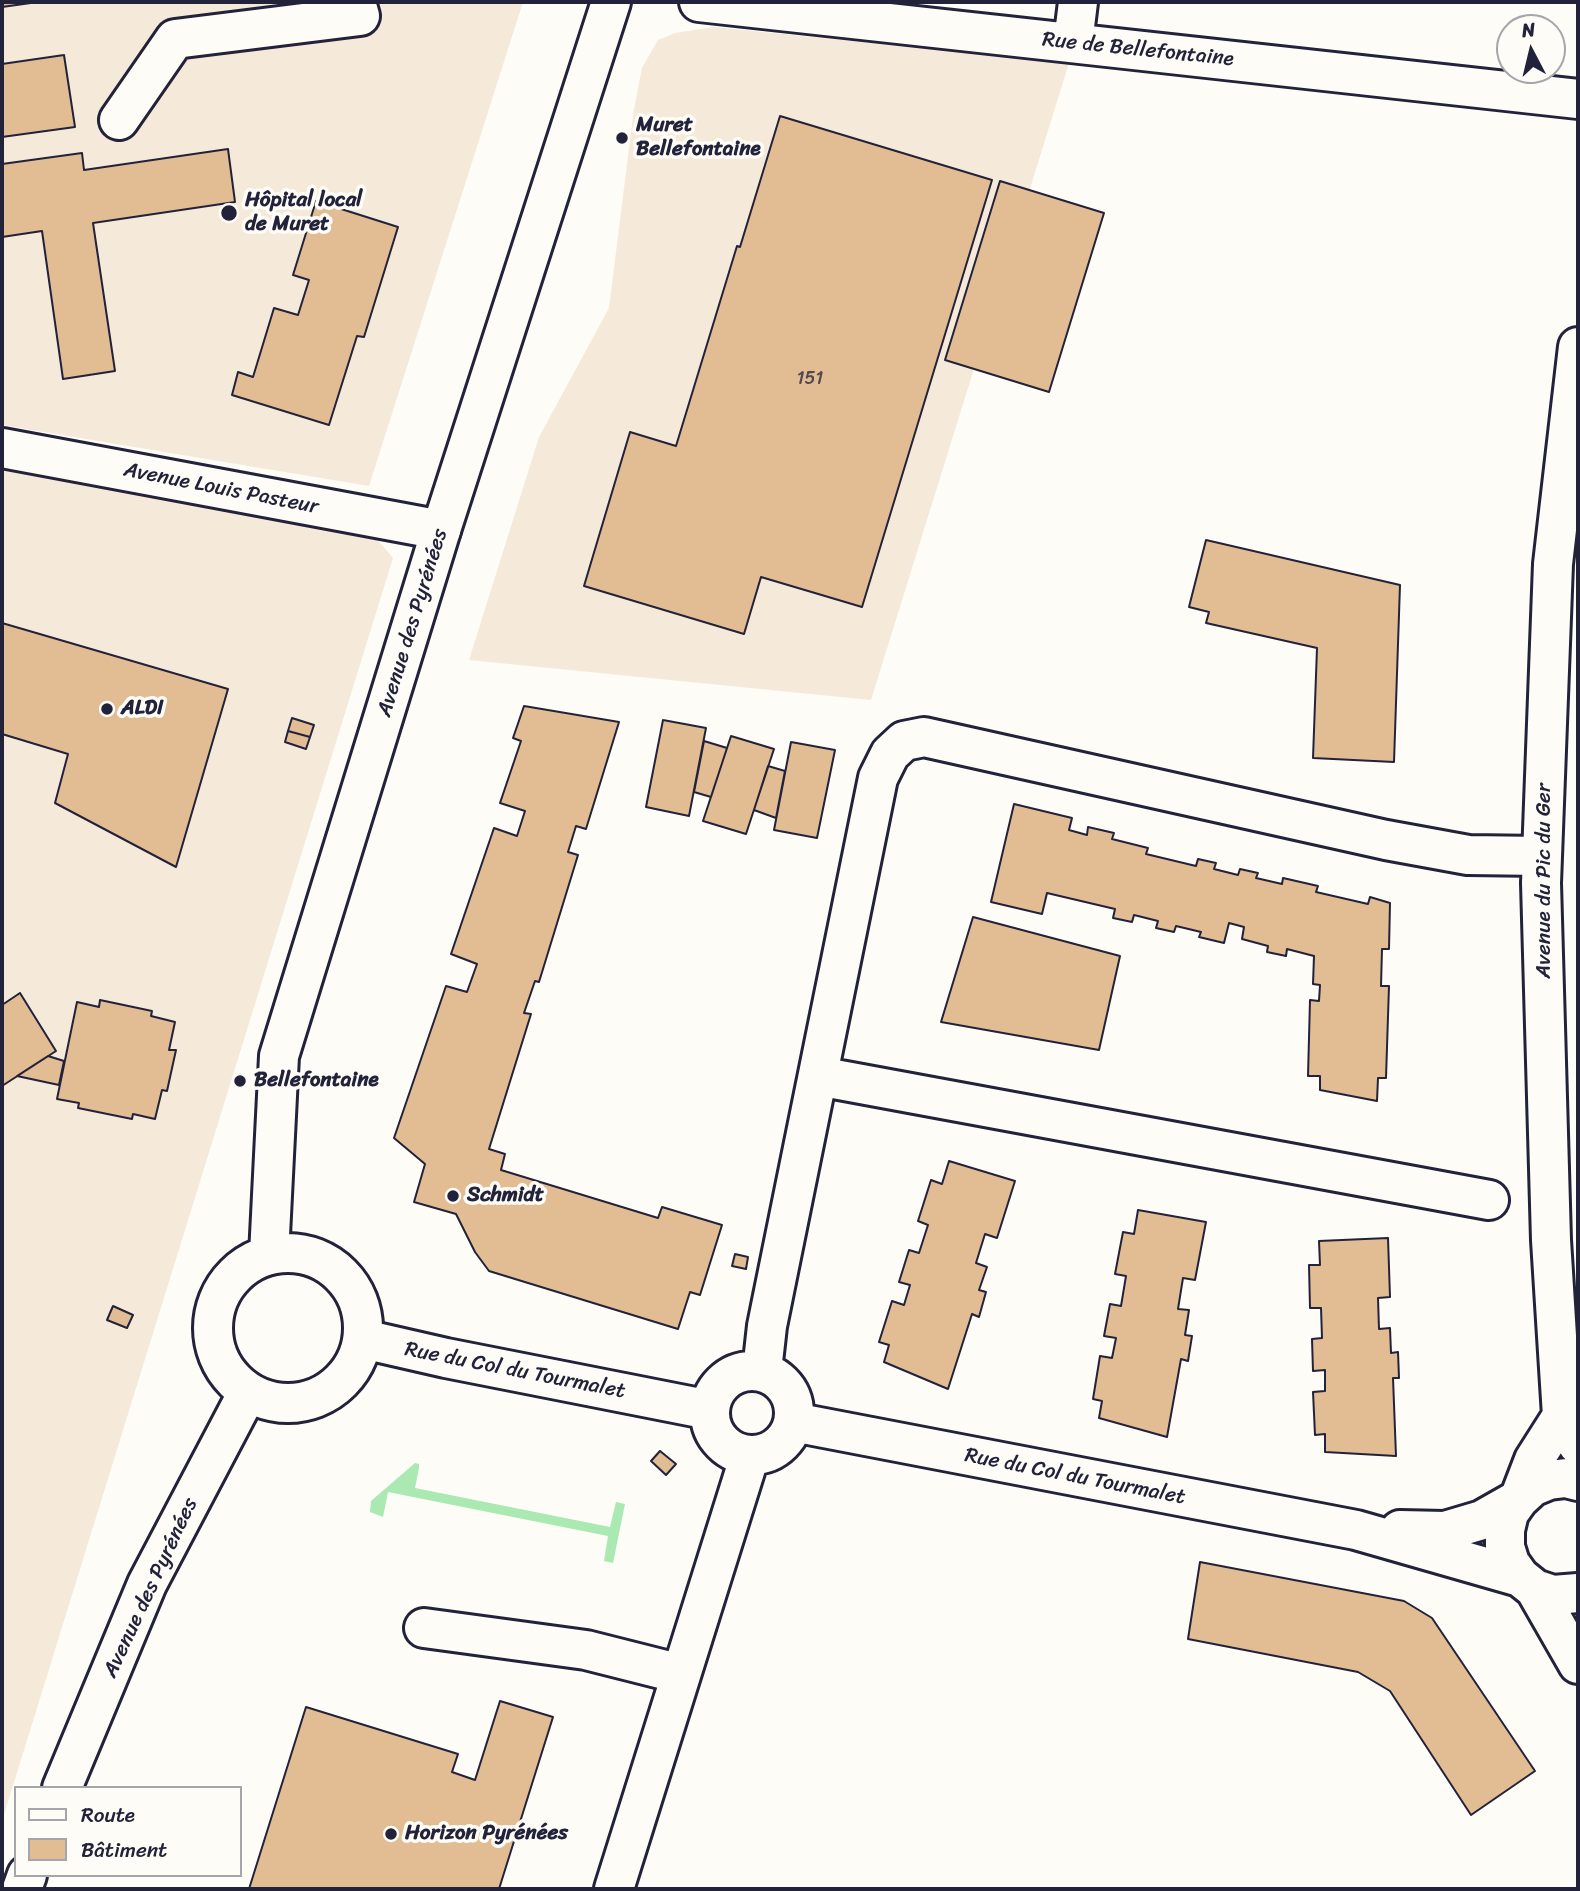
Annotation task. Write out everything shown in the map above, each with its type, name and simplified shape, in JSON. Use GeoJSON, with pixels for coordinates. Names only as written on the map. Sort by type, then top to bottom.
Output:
{"type":"FeatureCollection","features":[{"type":"Feature","properties":{"kind":"street"},"geometry":{"type":"LineString","coordinates":[[119,120],[175,39],[360,16],[356,2]]}},
{"type":"Feature","properties":{"kind":"street","name":"Avenue des Pyrénées"},"geometry":{"type":"LineString","coordinates":[[269,1255],[279,1056],[441,530],[611,2]]}},
{"type":"Feature","properties":{"kind":"street","name":"Rue de Bellefontaine"},"geometry":{"type":"LineString","coordinates":[[699,2],[1578,99]]}},
{"type":"Feature","properties":{"kind":"street"},"geometry":{"type":"LineString","coordinates":[[1073,43],[1078,2]]}},
{"type":"Feature","properties":{"kind":"street","name":"Avenue du Pic du Ger"},"geometry":{"type":"LineString","coordinates":[[1528,1583],[1510,1563],[1505,1547],[1509,1513],[1519,1499],[1534,1460],[1570,1430],[1550,1227],[1542,856],[1553,564],[1578,347]]}},
{"type":"Feature","properties":{"kind":"street","name":"Avenue Louis Pasteur"},"geometry":{"type":"LineString","coordinates":[[2,448],[441,530]]}},
{"type":"Feature","properties":{"kind":"street"},"geometry":{"type":"LineString","coordinates":[[762,1371],[767,1326],[878,778],[890,754],[904,741],[925,737],[1386,840],[1468,855],[1542,856]]}},
{"type":"Feature","properties":{"kind":"street"},"geometry":{"type":"LineString","coordinates":[[818,1076],[1489,1200]]}},
{"type":"Feature","properties":{"kind":"street"},"geometry":{"type":"LineString","coordinates":[[290,1253],[311,1256],[330,1266],[346,1280],[357,1298],[363,1318],[363,1339],[356,1360],[345,1377],[329,1391],[310,1400],[289,1403],[268,1400],[248,1392],[234,1381],[223,1367],[215,1342],[214,1317],[227,1284],[239,1271],[269,1255],[290,1253]]}},
{"type":"Feature","properties":{"kind":"street","name":"Rue du Col du Tourmalet"},"geometry":{"type":"LineString","coordinates":[[363,1339],[446,1359],[710,1409]]}},
{"type":"Feature","properties":{"kind":"street"},"geometry":{"type":"LineString","coordinates":[[762,1371],[776,1377],[787,1388],[793,1401],[791,1430],[783,1442],[771,1451],[750,1454],[728,1448],[711,1425],[713,1395],[721,1383],[741,1372],[762,1371]]}},
{"type":"Feature","properties":{"kind":"street","name":"Avenue des Pyrénées"},"geometry":{"type":"LineString","coordinates":[[63,1786],[147,1584],[248,1392]]}},
{"type":"Feature","properties":{"kind":"street","name":"Rue du Col du Tourmalet"},"geometry":{"type":"LineString","coordinates":[[793,1422],[1356,1530],[1528,1583],[1553,1595],[1578,1593]]}},
{"type":"Feature","properties":{"kind":"street"},"geometry":{"type":"LineString","coordinates":[[614,1889],[750,1454]]}},
{"type":"Feature","properties":{"kind":"street","name":"Rue du Col du Tourmalet"},"geometry":{"type":"LineString","coordinates":[[1356,1530],[1445,1531],[1482,1520],[1519,1499],[1532,1487],[1549,1480],[1566,1478],[1578,1481]]}},
{"type":"Feature","properties":{"kind":"street"},"geometry":{"type":"LineString","coordinates":[[1528,1583],[1578,1664]]}},
{"type":"Feature","properties":{"kind":"street"},"geometry":{"type":"LineString","coordinates":[[424,1628],[586,1650],[681,1674]]}},
{"type":"Feature","properties":{"kind":"shaded area","name":"Hôpital local de Muret"},"geometry":{"type":"Polygon","coordinates":[[[2,2],[523,2],[369,486],[2,425],[2,2]]]}},
{"type":"Feature","properties":{"kind":"shaded area"},"geometry":{"type":"Polygon","coordinates":[[[714,27],[1069,63],[871,700],[469,660],[539,437],[609,308],[634,109],[642,68],[658,40],[675,33],[714,27]]]}},
{"type":"Feature","properties":{"kind":"shaded area"},"geometry":{"type":"Polygon","coordinates":[[[2,469],[368,529],[393,558],[2,1821],[2,469]]]}},
{"type":"Feature","properties":{"kind":"green space"},"geometry":{"type":"Polygon","coordinates":[[[415,1463],[419,1464],[419,1468],[415,1488],[610,1527],[616,1502],[625,1504],[613,1563],[604,1561],[608,1536],[388,1492],[383,1517],[370,1512],[371,1501],[415,1463]]]}},
{"type":"Feature","properties":{"kind":"building"},"geometry":{"type":"Polygon","coordinates":[[[2,2],[38,2],[2,7],[2,2]]]}},
{"type":"Feature","properties":{"kind":"building"},"geometry":{"type":"Polygon","coordinates":[[[64,55],[75,127],[2,137],[2,64],[64,55]]]}},
{"type":"Feature","properties":{"kind":"building"},"geometry":{"type":"Polygon","coordinates":[[[780,116],[992,180],[862,607],[761,577],[744,634],[584,586],[630,432],[676,446],[780,116]]]}},
{"type":"Feature","properties":{"kind":"building"},"geometry":{"type":"Polygon","coordinates":[[[228,149],[235,202],[93,223],[115,371],[63,379],[42,231],[2,237],[2,164],[82,153],[84,170],[228,149]]]}},
{"type":"Feature","properties":{"kind":"building"},"geometry":{"type":"Polygon","coordinates":[[[1000,181],[1104,213],[1049,392],[945,360],[1000,181]]]}},
{"type":"Feature","properties":{"kind":"building"},"geometry":{"type":"Polygon","coordinates":[[[316,201],[398,227],[364,337],[357,336],[329,425],[232,395],[238,372],[253,377],[274,308],[298,315],[309,280],[293,275],[316,201]]]}},
{"type":"Feature","properties":{"kind":"building"},"geometry":{"type":"Polygon","coordinates":[[[1206,540],[1400,585],[1394,762],[1313,758],[1317,648],[1206,623],[1209,612],[1189,607],[1206,540]]]}},
{"type":"Feature","properties":{"kind":"building"},"geometry":{"type":"Polygon","coordinates":[[[2,623],[228,689],[176,867],[55,803],[68,754],[2,734],[2,623]]]}},
{"type":"Feature","properties":{"kind":"building"},"geometry":{"type":"Polygon","coordinates":[[[524,706],[619,722],[586,829],[576,826],[568,852],[578,855],[539,982],[535,981],[524,1013],[531,1014],[489,1149],[505,1154],[501,1170],[658,1218],[662,1207],[722,1225],[700,1295],[690,1292],[678,1329],[489,1271],[475,1252],[456,1214],[414,1202],[425,1164],[394,1138],[446,986],[467,992],[477,964],[451,954],[494,828],[517,836],[525,811],[500,803],[521,741],[513,738],[524,706]]]}},
{"type":"Feature","properties":{"kind":"building"},"geometry":{"type":"Polygon","coordinates":[[[292,718],[314,725],[310,737],[288,731],[292,718]]]}},
{"type":"Feature","properties":{"kind":"building"},"geometry":{"type":"Polygon","coordinates":[[[663,720],[706,728],[689,816],[646,807],[663,720]]]}},
{"type":"Feature","properties":{"kind":"building"},"geometry":{"type":"Polygon","coordinates":[[[288,731],[310,737],[306,749],[285,742],[288,731]]]}},
{"type":"Feature","properties":{"kind":"building"},"geometry":{"type":"Polygon","coordinates":[[[731,736],[774,749],[746,834],[703,821],[731,736]]]}},
{"type":"Feature","properties":{"kind":"building"},"geometry":{"type":"Polygon","coordinates":[[[704,741],[727,748],[711,797],[694,792],[704,741]]]}},
{"type":"Feature","properties":{"kind":"building"},"geometry":{"type":"Polygon","coordinates":[[[791,742],[835,750],[817,838],[774,830],[791,742]]]}},
{"type":"Feature","properties":{"kind":"building"},"geometry":{"type":"Polygon","coordinates":[[[768,766],[785,771],[776,818],[754,810],[768,766]]]}},
{"type":"Feature","properties":{"kind":"building"},"geometry":{"type":"Polygon","coordinates":[[[1014,804],[1072,818],[1069,830],[1087,835],[1088,827],[1114,833],[1112,839],[1148,848],[1146,854],[1196,866],[1198,859],[1216,863],[1214,869],[1238,875],[1240,869],[1258,873],[1256,878],[1282,884],[1283,878],[1318,886],[1316,892],[1368,904],[1370,897],[1390,903],[1389,949],[1382,949],[1381,986],[1389,986],[1386,1078],[1378,1078],[1377,1101],[1320,1090],[1320,1076],[1308,1076],[1310,1000],[1319,1001],[1320,985],[1313,984],[1314,956],[1287,949],[1286,956],[1267,952],[1268,946],[1242,939],[1244,927],[1229,923],[1224,943],[1199,937],[1201,932],[1176,926],[1174,932],[1156,928],[1158,921],[1134,915],[1132,922],[1113,918],[1115,909],[1047,893],[1042,914],[991,902],[1014,804]]]}},
{"type":"Feature","properties":{"kind":"building"},"geometry":{"type":"Polygon","coordinates":[[[973,917],[1120,956],[1099,1050],[941,1022],[973,917]]]}},
{"type":"Feature","properties":{"kind":"building"},"geometry":{"type":"Polygon","coordinates":[[[20,993],[56,1051],[2,1086],[2,1005],[20,993]]]}},
{"type":"Feature","properties":{"kind":"building"},"geometry":{"type":"Polygon","coordinates":[[[100,1000],[152,1011],[151,1016],[175,1022],[169,1050],[176,1050],[167,1091],[162,1090],[155,1119],[133,1114],[132,1119],[78,1108],[79,1103],[57,1099],[77,1002],[99,1007],[100,1000]]]}},
{"type":"Feature","properties":{"kind":"building"},"geometry":{"type":"Polygon","coordinates":[[[48,1056],[64,1061],[59,1085],[17,1076],[48,1056]]]}},
{"type":"Feature","properties":{"kind":"building"},"geometry":{"type":"Polygon","coordinates":[[[949,1161],[1015,1181],[997,1238],[985,1234],[976,1263],[987,1267],[979,1290],[986,1292],[979,1317],[972,1314],[948,1389],[884,1362],[889,1345],[879,1342],[892,1301],[904,1305],[910,1285],[899,1282],[909,1250],[919,1253],[928,1225],[918,1221],[931,1180],[942,1184],[949,1161]]]}},
{"type":"Feature","properties":{"kind":"building"},"geometry":{"type":"Polygon","coordinates":[[[1138,1210],[1206,1222],[1195,1280],[1183,1278],[1178,1309],[1189,1310],[1185,1335],[1192,1336],[1188,1361],[1181,1359],[1167,1437],[1099,1418],[1102,1401],[1093,1399],[1100,1356],[1112,1358],[1116,1338],[1104,1336],[1110,1304],[1121,1306],[1126,1276],[1115,1274],[1123,1232],[1134,1234],[1138,1210]]]}},
{"type":"Feature","properties":{"kind":"building"},"geometry":{"type":"Polygon","coordinates":[[[1388,1238],[1390,1297],[1378,1298],[1379,1329],[1390,1328],[1391,1353],[1398,1352],[1399,1378],[1393,1378],[1396,1456],[1325,1452],[1325,1434],[1315,1435],[1313,1392],[1325,1391],[1325,1370],[1313,1371],[1312,1339],[1322,1338],[1321,1308],[1310,1308],[1309,1265],[1320,1265],[1319,1241],[1388,1238]]]}},
{"type":"Feature","properties":{"kind":"building"},"geometry":{"type":"Polygon","coordinates":[[[735,1254],[748,1257],[746,1269],[732,1266],[735,1254]]]}},
{"type":"Feature","properties":{"kind":"building"},"geometry":{"type":"Polygon","coordinates":[[[113,1306],[133,1315],[127,1328],[107,1320],[113,1306]]]}},
{"type":"Feature","properties":{"kind":"building"},"geometry":{"type":"Polygon","coordinates":[[[660,1451],[676,1464],[666,1475],[651,1461],[660,1451]]]}},
{"type":"Feature","properties":{"kind":"building"},"geometry":{"type":"Polygon","coordinates":[[[1200,1562],[1404,1601],[1432,1618],[1535,1771],[1471,1815],[1390,1691],[1358,1672],[1188,1639],[1200,1562]]]}},
{"type":"Feature","properties":{"kind":"building","name":"Horizon Pyrénées"},"geometry":{"type":"Polygon","coordinates":[[[500,1701],[553,1717],[499,1889],[249,1889],[306,1707],[458,1754],[452,1772],[475,1780],[500,1701]]]}},
{"type":"Feature","properties":{"kind":"place","name":"Muret Bellefontaine"},"geometry":{"type":"Point","coordinates":[622,138]}},
{"type":"Feature","properties":{"kind":"place","name":"Hôpital local de Muret"},"geometry":{"type":"Point","coordinates":[229,213]}},
{"type":"Feature","properties":{"kind":"place","name":"ALDI"},"geometry":{"type":"Point","coordinates":[107,709]}},
{"type":"Feature","properties":{"kind":"place","name":"Bellefontaine"},"geometry":{"type":"Point","coordinates":[240,1081]}},
{"type":"Feature","properties":{"kind":"place","name":"Schmidt"},"geometry":{"type":"Point","coordinates":[453,1196]}},
{"type":"Feature","properties":{"kind":"place","name":"Horizon Pyrénées"},"geometry":{"type":"Point","coordinates":[391,1834]}}]}
